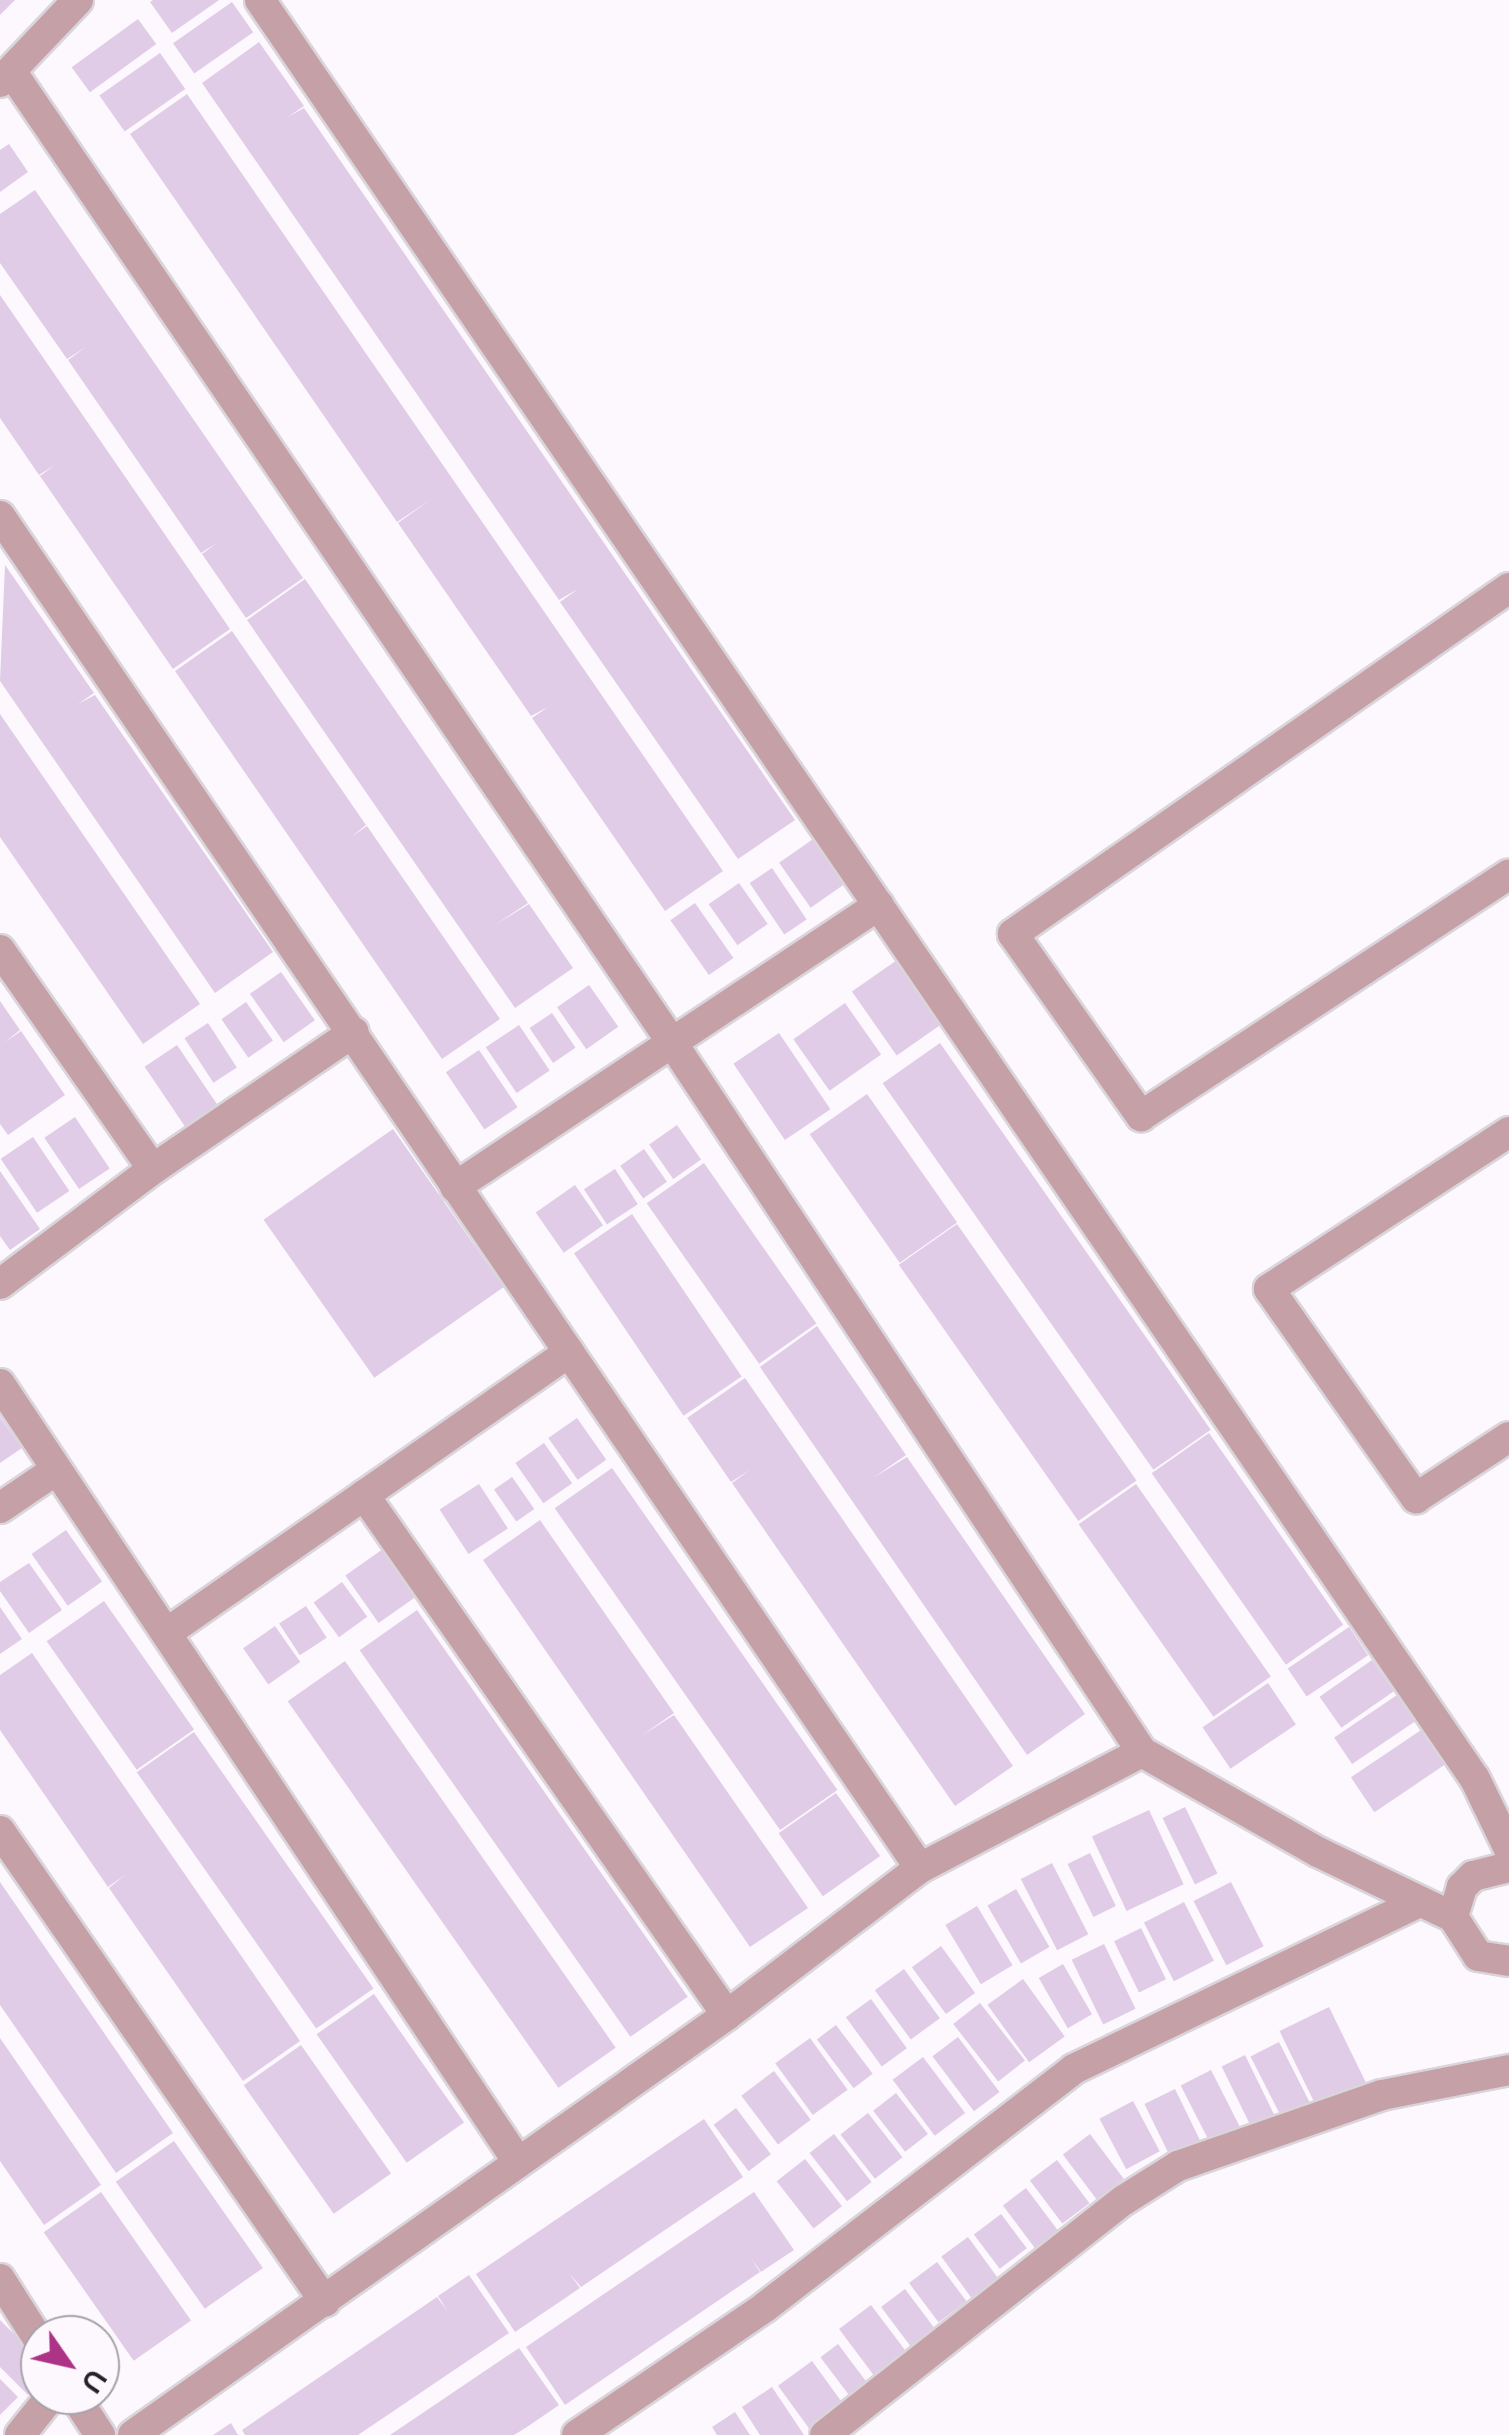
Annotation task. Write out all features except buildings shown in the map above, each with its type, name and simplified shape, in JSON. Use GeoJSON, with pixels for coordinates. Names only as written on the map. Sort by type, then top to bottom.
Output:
{"type":"FeatureCollection","features":[{"type":"Feature","properties":{"kind":"street"},"geometry":{"type":"LineString","coordinates":[[78,0],[5,77],[674,1044],[1142,1752],[1415,1904],[1453,1918],[1478,1956],[1509,1961]]}},
{"type":"Feature","properties":{"kind":"street"},"geometry":{"type":"LineString","coordinates":[[260,0],[1475,1779],[1509,1849]]}},
{"type":"Feature","properties":{"kind":"street"},"geometry":{"type":"LineString","coordinates":[[0,516],[920,1868]]}},
{"type":"Feature","properties":{"kind":"street"},"geometry":{"type":"LineString","coordinates":[[1509,588],[1013,934],[1141,1116],[1509,874]]}},
{"type":"Feature","properties":{"kind":"street"},"geometry":{"type":"LineString","coordinates":[[455,1187],[879,905]]}},
{"type":"Feature","properties":{"kind":"street"},"geometry":{"type":"LineString","coordinates":[[0,950],[153,1169]]}},
{"type":"Feature","properties":{"kind":"street"},"geometry":{"type":"LineString","coordinates":[[0,1284],[153,1169],[354,1032]]}},
{"type":"Feature","properties":{"kind":"street"},"geometry":{"type":"LineString","coordinates":[[1509,1132],[1269,1289],[1416,1498],[1509,1437]]}},
{"type":"Feature","properties":{"kind":"street"},"geometry":{"type":"LineString","coordinates":[[168,1632],[569,1352]]}},
{"type":"Feature","properties":{"kind":"street"},"geometry":{"type":"LineString","coordinates":[[0,1384],[54,1472],[168,1632],[516,2160]]}},
{"type":"Feature","properties":{"kind":"street"},"geometry":{"type":"LineString","coordinates":[[0,1508],[54,1472]]}},
{"type":"Feature","properties":{"kind":"street"},"geometry":{"type":"LineString","coordinates":[[364,1495],[727,2015]]}},
{"type":"Feature","properties":{"kind":"street"},"geometry":{"type":"LineString","coordinates":[[132,2435],[325,2302],[516,2160],[727,2015],[920,1868],[1142,1752]]}},
{"type":"Feature","properties":{"kind":"street"},"geometry":{"type":"LineString","coordinates":[[0,1831],[325,2302]]}},
{"type":"Feature","properties":{"kind":"street"},"geometry":{"type":"LineString","coordinates":[[1453,1918],[1462,1887],[1473,1876],[1509,1867]]}},
{"type":"Feature","properties":{"kind":"street"},"geometry":{"type":"LineString","coordinates":[[577,2435],[764,2307],[1074,2069],[1415,1904]]}},
{"type":"Feature","properties":{"kind":"street"},"geometry":{"type":"LineString","coordinates":[[825,2435],[1124,2200],[1178,2166],[1382,2095],[1509,2070]]}},
{"type":"Feature","properties":{"kind":"street"},"geometry":{"type":"LineString","coordinates":[[0,2279],[23,2315]]}},
{"type":"Feature","properties":{"kind":"street"},"geometry":{"type":"LineString","coordinates":[[20,2435],[36,2415]]}}]}
